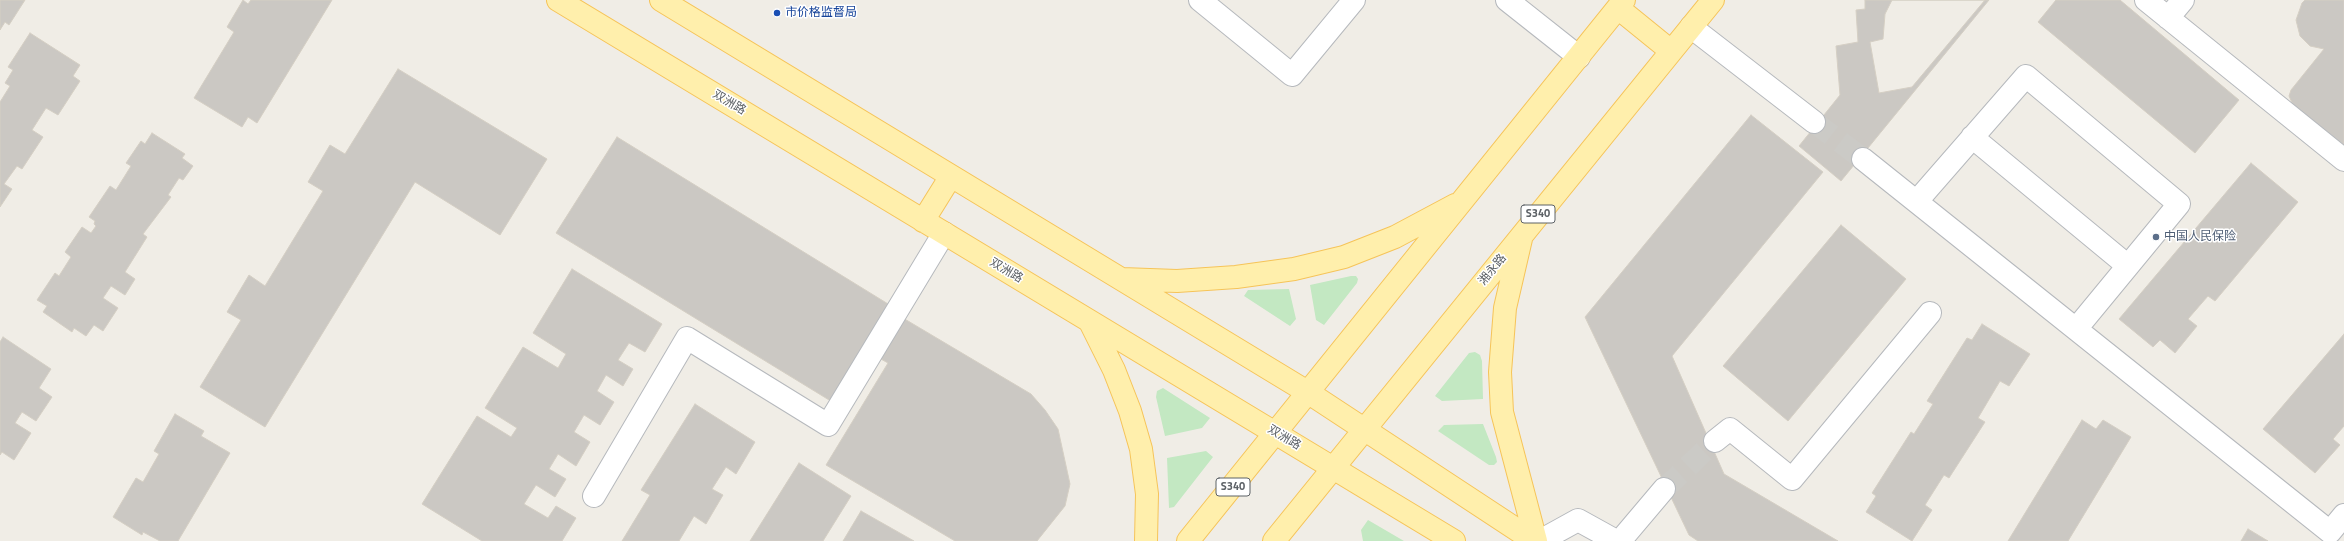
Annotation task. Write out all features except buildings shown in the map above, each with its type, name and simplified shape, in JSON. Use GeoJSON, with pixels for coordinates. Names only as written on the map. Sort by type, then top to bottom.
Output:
{"type":"FeatureCollection","features":[{"type":"Feature","properties":{"kind":"main road","name":"双洲路"},"geometry":{"type":"LineString","coordinates":[[558,0],[1454,541]]}},
{"type":"Feature","properties":{"kind":"main road"},"geometry":{"type":"LineString","coordinates":[[661,0],[1309,393],[1535,541]]}},
{"type":"Feature","properties":{"kind":"main road","name":"湘永路"},"geometry":{"type":"LineString","coordinates":[[1274,541],[1712,0]]}},
{"type":"Feature","properties":{"kind":"main road"},"geometry":{"type":"LineString","coordinates":[[1616,3],[1671,51]]}},
{"type":"Feature","properties":{"kind":"main road","name":"S340"},"geometry":{"type":"LineString","coordinates":[[1188,541],[1277,433],[1579,57],[1616,3]]}},
{"type":"Feature","properties":{"kind":"main road"},"geometry":{"type":"LineString","coordinates":[[923,221],[951,176]]}},
{"type":"Feature","properties":{"kind":"main road"},"geometry":{"type":"LineString","coordinates":[[1120,279],[1177,281],[1236,277],[1294,269],[1344,257],[1395,237],[1463,201]]}},
{"type":"Feature","properties":{"kind":"main road"},"geometry":{"type":"LineString","coordinates":[[1522,233],[1505,308],[1500,372],[1502,412],[1535,541]]}},
{"type":"Feature","properties":{"kind":"main road"},"geometry":{"type":"LineString","coordinates":[[1090,322],[1114,370],[1130,411],[1141,450],[1147,494],[1146,541]]}},
{"type":"Feature","properties":{"kind":"lane"},"geometry":{"type":"LineString","coordinates":[[1200,0],[1292,75],[1354,0]]}},
{"type":"Feature","properties":{"kind":"lane"},"geometry":{"type":"LineString","coordinates":[[1508,0],[1579,57]]}},
{"type":"Feature","properties":{"kind":"lane"},"geometry":{"type":"LineString","coordinates":[[2146,0],[2344,160]]}},
{"type":"Feature","properties":{"kind":"lane"},"geometry":{"type":"LineString","coordinates":[[2168,18],[2183,0]]}},
{"type":"Feature","properties":{"kind":"lane"},"geometry":{"type":"LineString","coordinates":[[1691,26],[1814,122]]}},
{"type":"Feature","properties":{"kind":"lane"},"geometry":{"type":"LineString","coordinates":[[1917,201],[2026,76],[2179,204],[2076,329]]}},
{"type":"Feature","properties":{"kind":"lane"},"geometry":{"type":"LineString","coordinates":[[1972,137],[2128,266]]}},
{"type":"Feature","properties":{"kind":"lane"},"geometry":{"type":"LineString","coordinates":[[1863,159],[2330,532],[2344,515]]}},
{"type":"Feature","properties":{"kind":"lane"},"geometry":{"type":"LineString","coordinates":[[594,496],[687,338],[828,425],[944,233]]}},
{"type":"Feature","properties":{"kind":"lane"},"geometry":{"type":"LineString","coordinates":[[1715,441],[1730,429],[1792,479],[1930,313]]}},
{"type":"Feature","properties":{"kind":"lane"},"geometry":{"type":"LineString","coordinates":[[1620,541],[1664,489]]}},
{"type":"Feature","properties":{"kind":"lane"},"geometry":{"type":"LineString","coordinates":[[1540,541],[1578,520],[1616,541]]}},
{"type":"Feature","properties":{"kind":"green space"},"geometry":{"type":"Polygon","coordinates":[[[1356,276],[1358,279],[1357,283],[1324,325],[1316,320],[1310,285],[1356,276]]]}},
{"type":"Feature","properties":{"kind":"green space"},"geometry":{"type":"Polygon","coordinates":[[[1289,289],[1296,319],[1290,326],[1244,296],[1248,290],[1289,289]]]}},
{"type":"Feature","properties":{"kind":"green space"},"geometry":{"type":"Polygon","coordinates":[[[1475,352],[1480,355],[1482,361],[1483,399],[1442,401],[1435,396],[1469,353],[1475,352]]]}},
{"type":"Feature","properties":{"kind":"green space"},"geometry":{"type":"Polygon","coordinates":[[[1163,388],[1210,418],[1202,428],[1165,436],[1156,397],[1157,391],[1163,388]]]}},
{"type":"Feature","properties":{"kind":"green space"},"geometry":{"type":"Polygon","coordinates":[[[1483,424],[1496,457],[1497,462],[1494,465],[1489,465],[1438,431],[1444,425],[1483,424]]]}},
{"type":"Feature","properties":{"kind":"green space"},"geometry":{"type":"Polygon","coordinates":[[[1206,451],[1213,457],[1174,507],[1169,508],[1167,458],[1206,451]]]}},
{"type":"Feature","properties":{"kind":"green space"},"geometry":{"type":"Polygon","coordinates":[[[1368,520],[1404,541],[1363,541],[1361,530],[1368,520]]]}},
{"type":"Feature","properties":{"kind":"tunnel"},"geometry":{"type":"LineString","coordinates":[[1814,122],[1863,159]]}},
{"type":"Feature","properties":{"kind":"tunnel"},"geometry":{"type":"LineString","coordinates":[[1664,489],[1715,441]]}},
{"type":"Feature","properties":{"kind":"place","name":"市价格监督局"},"geometry":{"type":"Point","coordinates":[777,13]}},
{"type":"Feature","properties":{"kind":"place","name":"中国人民保险"},"geometry":{"type":"Point","coordinates":[2156,237]}}]}
